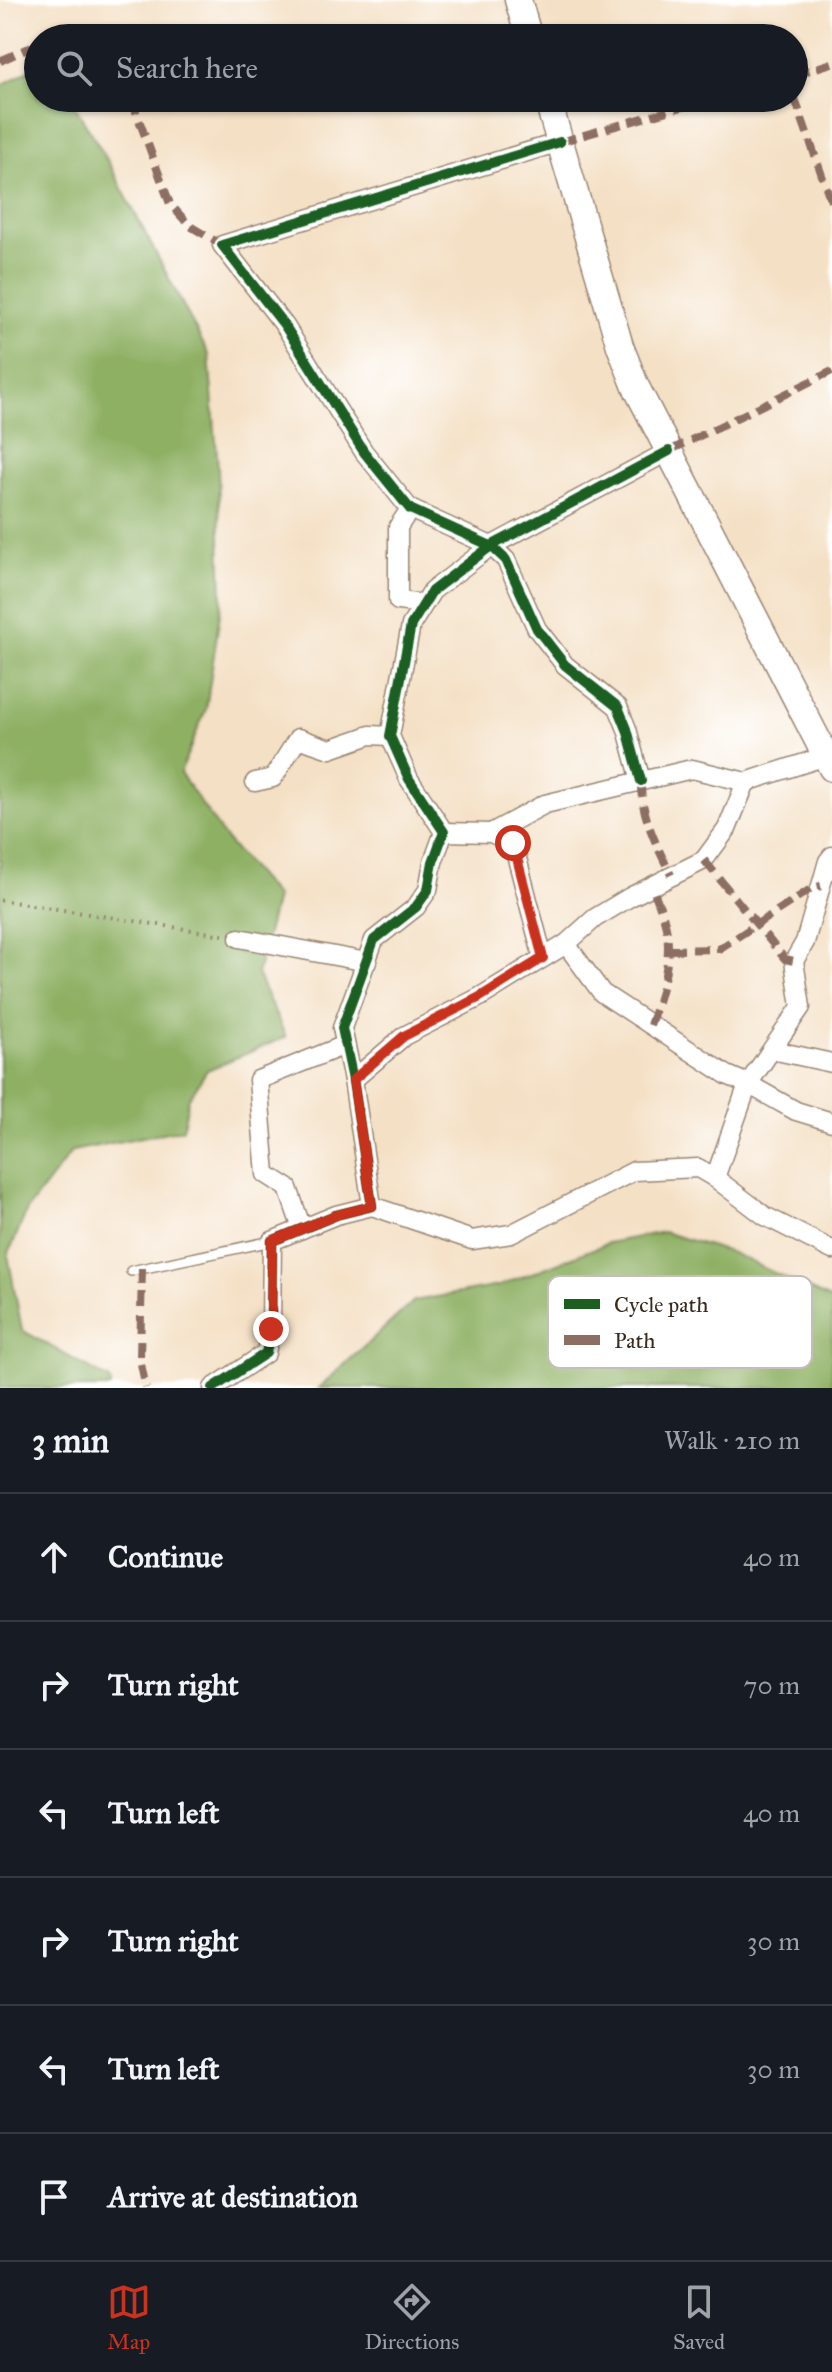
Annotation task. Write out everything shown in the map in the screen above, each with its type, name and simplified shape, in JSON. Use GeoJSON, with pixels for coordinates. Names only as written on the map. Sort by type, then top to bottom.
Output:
{"type":"FeatureCollection","features":[{"type":"Feature","properties":{"kind":"street"},"geometry":{"type":"LineString","coordinates":[[518,0],[525,24]]}},
{"type":"Feature","properties":{"kind":"street"},"geometry":{"type":"LineString","coordinates":[[491,833],[545,804],[692,769],[746,782],[829,762],[636,387],[620,346],[551,112]]}},
{"type":"Feature","properties":{"kind":"street"},"geometry":{"type":"LineString","coordinates":[[560,142],[222,245],[285,326],[364,452],[410,509],[491,546],[506,560],[537,629],[565,665],[618,707],[641,781]]}},
{"type":"Feature","properties":{"kind":"street"},"geometry":{"type":"LineString","coordinates":[[444,832],[409,779],[390,736],[411,625],[432,591],[491,546],[669,451]]}},
{"type":"Feature","properties":{"kind":"street"},"geometry":{"type":"LineString","coordinates":[[410,509],[398,527],[398,601],[424,604]]}},
{"type":"Feature","properties":{"kind":"street"},"geometry":{"type":"LineString","coordinates":[[255,782],[273,778],[298,738],[330,749],[370,735],[390,736]]}},
{"type":"Feature","properties":{"kind":"street"},"geometry":{"type":"LineString","coordinates":[[353,1080],[404,1036],[480,997],[566,944],[595,918],[630,897],[704,860],[727,829],[746,782]]}},
{"type":"Feature","properties":{"kind":"street"},"geometry":{"type":"LineString","coordinates":[[444,832],[491,833],[513,843],[543,958]]}},
{"type":"Feature","properties":{"kind":"street"},"geometry":{"type":"LineString","coordinates":[[372,1206],[342,1028],[374,940],[416,907],[428,890],[433,862],[444,832]]}},
{"type":"Feature","properties":{"kind":"street"},"geometry":{"type":"LineString","coordinates":[[715,1178],[748,1084],[801,1007],[794,961],[805,942],[832,856]]}},
{"type":"Feature","properties":{"kind":"street"},"geometry":{"type":"LineString","coordinates":[[239,938],[367,962]]}},
{"type":"Feature","properties":{"kind":"street"},"geometry":{"type":"LineString","coordinates":[[566,944],[602,993],[727,1075],[796,1111],[832,1122]]}},
{"type":"Feature","properties":{"kind":"street"},"geometry":{"type":"LineString","coordinates":[[302,1229],[288,1188],[266,1174],[258,1080],[345,1045]]}},
{"type":"Feature","properties":{"kind":"street"},"geometry":{"type":"LineString","coordinates":[[772,1050],[832,1063]]}},
{"type":"Feature","properties":{"kind":"street"},"geometry":{"type":"LineString","coordinates":[[213,1388],[266,1353],[271,1329],[272,1241],[336,1215],[372,1206],[472,1240],[511,1234],[634,1171],[698,1168],[765,1216],[832,1250]]}},
{"type":"Feature","properties":{"kind":"lane"},"geometry":{"type":"LineString","coordinates":[[131,1271],[272,1241]]}},
{"type":"Feature","properties":{"kind":"path"},"geometry":{"type":"LineString","coordinates":[[0,900],[239,938]]}},
{"type":"Feature","properties":{"kind":"green space"},"geometry":{"type":"Polygon","coordinates":[[[24,73],[24,112],[78,112],[105,156],[209,355],[218,468],[222,600],[206,709],[180,773],[228,842],[276,897],[257,974],[286,1037],[207,1070],[188,1100],[183,1129],[72,1151],[27,1210],[8,1255],[22,1330],[110,1380],[111,1388],[0,1388],[0,86],[24,73]]]}},
{"type":"Feature","properties":{"kind":"green space"},"geometry":{"type":"Polygon","coordinates":[[[663,1232],[732,1253],[781,1276],[548,1276],[548,1368],[812,1368],[812,1291],[832,1300],[832,1388],[319,1388],[414,1301],[499,1286],[608,1243],[663,1232]]]}},
{"type":"Feature","properties":{"kind":"marked path"},"geometry":{"type":"LineString","coordinates":[[0,61],[24,50]]}},
{"type":"Feature","properties":{"kind":"marked path"},"geometry":{"type":"LineString","coordinates":[[808,71],[832,63]]}},
{"type":"Feature","properties":{"kind":"marked path"},"geometry":{"type":"LineString","coordinates":[[136,112],[170,204],[190,226],[222,245]]}},
{"type":"Feature","properties":{"kind":"marked path"},"geometry":{"type":"LineString","coordinates":[[560,142],[664,112]]}},
{"type":"Feature","properties":{"kind":"marked path"},"geometry":{"type":"LineString","coordinates":[[800,112],[832,204]]}},
{"type":"Feature","properties":{"kind":"marked path"},"geometry":{"type":"LineString","coordinates":[[669,451],[832,371]]}},
{"type":"Feature","properties":{"kind":"marked path"},"geometry":{"type":"LineString","coordinates":[[641,781],[646,818],[671,875]]}},
{"type":"Feature","properties":{"kind":"marked path"},"geometry":{"type":"LineString","coordinates":[[704,860],[785,959],[794,961]]}},
{"type":"Feature","properties":{"kind":"marked path"},"geometry":{"type":"LineString","coordinates":[[650,1025],[662,988],[668,948],[665,923],[652,886]]}},
{"type":"Feature","properties":{"kind":"marked path"},"geometry":{"type":"LineString","coordinates":[[668,950],[719,949],[812,888],[821,886]]}},
{"type":"Feature","properties":{"kind":"marked path"},"geometry":{"type":"LineString","coordinates":[[142,1268],[140,1359],[146,1388]]}},
{"type":"Feature","properties":{"kind":"cycle path"},"geometry":{"type":"LineString","coordinates":[[560,142],[222,245],[285,326],[364,452],[410,509],[491,546],[506,560],[537,629],[565,665],[618,707],[641,781]]}},
{"type":"Feature","properties":{"kind":"cycle path"},"geometry":{"type":"LineString","coordinates":[[213,1388],[266,1353],[271,1329],[272,1241],[336,1215],[372,1206],[342,1028],[374,940],[416,907],[428,890],[433,862],[444,832],[409,779],[390,736],[411,625],[432,591],[491,546],[669,451]]}},
{"type":"Feature","properties":{"kind":"route"},"geometry":{"type":"LineString","coordinates":[[271,1329],[272,1241],[336,1215],[372,1206],[353,1080],[404,1036],[480,997],[543,958],[513,843]]}}]}
